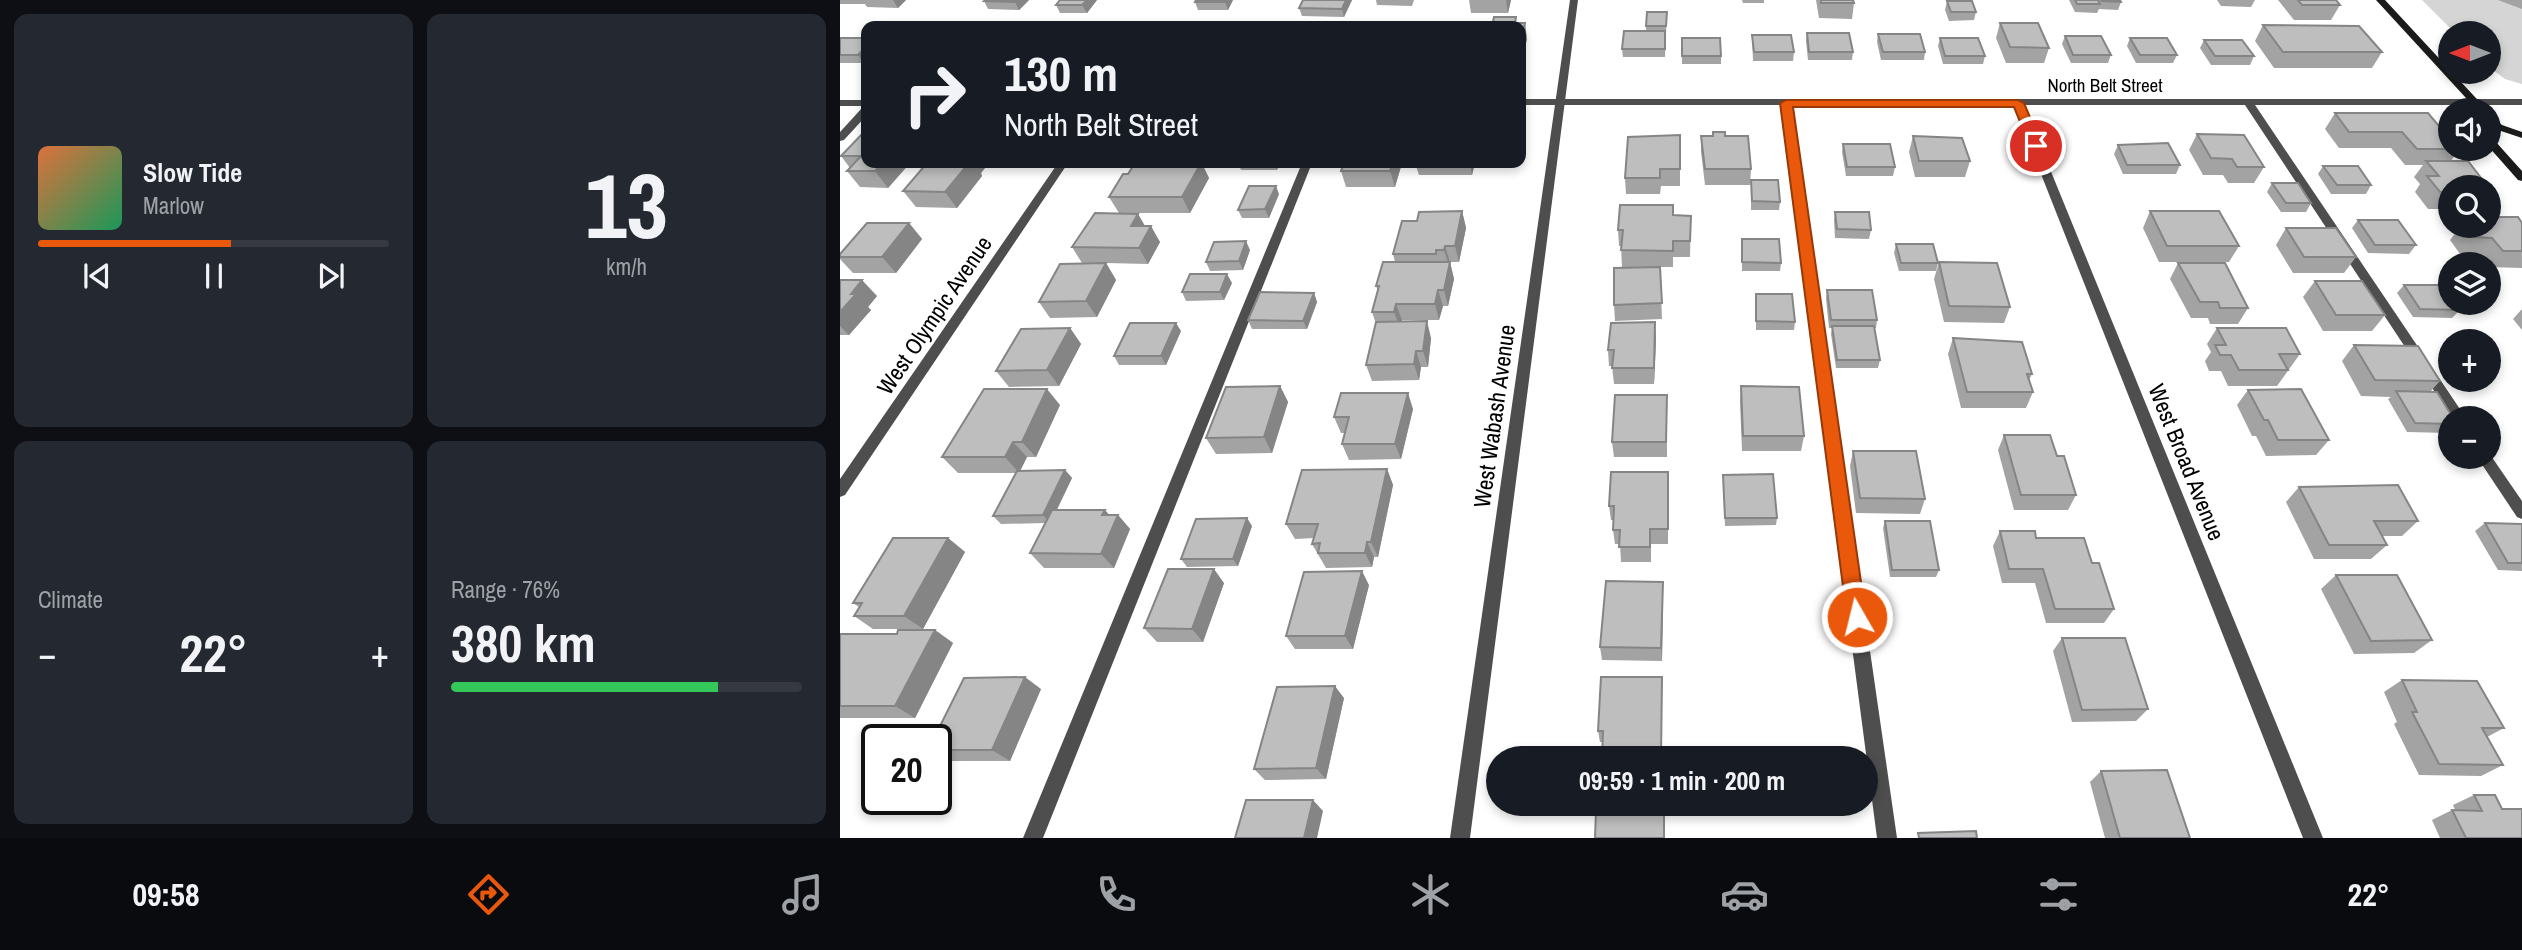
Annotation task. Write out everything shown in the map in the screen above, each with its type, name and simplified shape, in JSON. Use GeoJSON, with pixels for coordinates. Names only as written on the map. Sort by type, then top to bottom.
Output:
{"type":"FeatureCollection","features":[{"type":"Feature","properties":{"kind":"main road"},"geometry":{"type":"LineString","coordinates":[[2380,0],[2471,98]]}},
{"type":"Feature","properties":{"kind":"main road"},"geometry":{"type":"LineString","coordinates":[[2501,128],[2522,135]]}},
{"type":"Feature","properties":{"kind":"main road"},"geometry":{"type":"LineString","coordinates":[[2501,154],[2522,178]]}},
{"type":"Feature","properties":{"kind":"street","name":"West Wabash Avenue"},"geometry":{"type":"LineString","coordinates":[[1460,838],[1574,0]]}},
{"type":"Feature","properties":{"kind":"street","name":"North Belt Street"},"geometry":{"type":"LineString","coordinates":[[1526,102],[2248,102],[2438,105]]}},
{"type":"Feature","properties":{"kind":"street"},"geometry":{"type":"LineString","coordinates":[[2248,102],[2451,406]]}},
{"type":"Feature","properties":{"kind":"street","name":"North Belt Street"},"geometry":{"type":"LineString","coordinates":[[2501,104],[2522,102]]}},
{"type":"Feature","properties":{"kind":"street"},"geometry":{"type":"LineString","coordinates":[[840,103],[861,103]]}},
{"type":"Feature","properties":{"kind":"street"},"geometry":{"type":"LineString","coordinates":[[1786,103],[1887,838]]}},
{"type":"Feature","properties":{"kind":"street","name":"West Broad Avenue"},"geometry":{"type":"LineString","coordinates":[[2018,103],[2313,838]]}},
{"type":"Feature","properties":{"kind":"street"},"geometry":{"type":"LineString","coordinates":[[840,138],[861,115]]}},
{"type":"Feature","properties":{"kind":"street","name":"West Olympic Avenue"},"geometry":{"type":"LineString","coordinates":[[840,491],[1060,168]]}},
{"type":"Feature","properties":{"kind":"street"},"geometry":{"type":"LineString","coordinates":[[1033,838],[1305,168]]}},
{"type":"Feature","properties":{"kind":"street"},"geometry":{"type":"LineString","coordinates":[[2492,469],[2522,513]]}},
{"type":"Feature","properties":{"kind":"shaded area"},"geometry":{"type":"Polygon","coordinates":[[[2422,0],[2522,0],[2522,84],[2501,76],[2501,21],[2443,21],[2422,0]]]}},
{"type":"Feature","properties":{"kind":"building"},"geometry":{"type":"Polygon","coordinates":[[[985,0],[1017,0],[1015,2],[985,0]]]}},
{"type":"Feature","properties":{"kind":"building"},"geometry":{"type":"Polygon","coordinates":[[[1060,0],[1087,0],[1082,5],[1056,5],[1060,0]]]}},
{"type":"Feature","properties":{"kind":"building"},"geometry":{"type":"Polygon","coordinates":[[[1196,0],[1226,0],[1195,2],[1196,0]]]}},
{"type":"Feature","properties":{"kind":"building"},"geometry":{"type":"Polygon","coordinates":[[[1303,0],[1346,0],[1342,9],[1299,8],[1303,0]]]}},
{"type":"Feature","properties":{"kind":"building"},"geometry":{"type":"Polygon","coordinates":[[[1821,0],[1853,0],[1854,3],[1821,3],[1821,0]]]}},
{"type":"Feature","properties":{"kind":"building"},"geometry":{"type":"Polygon","coordinates":[[[2075,0],[2098,0],[2100,4],[2077,4],[2075,0]]]}},
{"type":"Feature","properties":{"kind":"building"},"geometry":{"type":"Polygon","coordinates":[[[2298,0],[2336,0],[2340,5],[2302,5],[2298,0]]]}},
{"type":"Feature","properties":{"kind":"building"},"geometry":{"type":"Polygon","coordinates":[[[1947,1],[1972,1],[1976,12],[1951,12],[1947,1]]]}},
{"type":"Feature","properties":{"kind":"building"},"geometry":{"type":"Polygon","coordinates":[[[1647,12],[1667,12],[1666,26],[1646,26],[1647,12]]]}},
{"type":"Feature","properties":{"kind":"building"},"geometry":{"type":"Polygon","coordinates":[[[1494,17],[1516,17],[1515,21],[1493,21],[1494,17]]]}},
{"type":"Feature","properties":{"kind":"building"},"geometry":{"type":"Polygon","coordinates":[[[2000,23],[2038,23],[2049,48],[2010,47],[2000,23]]]}},
{"type":"Feature","properties":{"kind":"building"},"geometry":{"type":"Polygon","coordinates":[[[2263,25],[2359,26],[2382,52],[2283,52],[2263,25]]]}},
{"type":"Feature","properties":{"kind":"building"},"geometry":{"type":"Polygon","coordinates":[[[1624,31],[1665,31],[1665,49],[1622,49],[1624,31]]]}},
{"type":"Feature","properties":{"kind":"building"},"geometry":{"type":"Polygon","coordinates":[[[1807,33],[1849,33],[1853,52],[1809,52],[1807,33]]]}},
{"type":"Feature","properties":{"kind":"building"},"geometry":{"type":"Polygon","coordinates":[[[1878,34],[1920,34],[1925,52],[1883,52],[1878,34]]]}},
{"type":"Feature","properties":{"kind":"building"},"geometry":{"type":"Polygon","coordinates":[[[1752,35],[1791,35],[1794,52],[1754,52],[1752,35]]]}},
{"type":"Feature","properties":{"kind":"building"},"geometry":{"type":"Polygon","coordinates":[[[2065,36],[2101,36],[2111,55],[2073,55],[2065,36]]]}},
{"type":"Feature","properties":{"kind":"building"},"geometry":{"type":"Polygon","coordinates":[[[840,38],[861,38],[861,52],[858,55],[840,55],[840,38]]]}},
{"type":"Feature","properties":{"kind":"building"},"geometry":{"type":"Polygon","coordinates":[[[1682,38],[1720,38],[1721,56],[1682,56],[1682,38]]]}},
{"type":"Feature","properties":{"kind":"building"},"geometry":{"type":"Polygon","coordinates":[[[1940,38],[1978,38],[1985,56],[1945,56],[1940,38]]]}},
{"type":"Feature","properties":{"kind":"building"},"geometry":{"type":"Polygon","coordinates":[[[2130,38],[2167,38],[2177,55],[2140,55],[2130,38]]]}},
{"type":"Feature","properties":{"kind":"building"},"geometry":{"type":"Polygon","coordinates":[[[2204,40],[2242,40],[2254,56],[2215,56],[2204,40]]]}},
{"type":"Feature","properties":{"kind":"building"},"geometry":{"type":"Polygon","coordinates":[[[2335,113],[2428,113],[2438,125],[2438,149],[2417,149],[2402,132],[2349,132],[2335,113]]]}},
{"type":"Feature","properties":{"kind":"building"},"geometry":{"type":"Polygon","coordinates":[[[1713,132],[1725,132],[1725,136],[1748,136],[1751,169],[1705,169],[1701,136],[1713,136],[1713,132]]]}},
{"type":"Feature","properties":{"kind":"building"},"geometry":{"type":"Polygon","coordinates":[[[2197,134],[2244,135],[2264,167],[2237,167],[2232,159],[2211,158],[2197,134]]]}},
{"type":"Feature","properties":{"kind":"building"},"geometry":{"type":"Polygon","coordinates":[[[861,135],[861,156],[841,156],[861,135]]]}},
{"type":"Feature","properties":{"kind":"building"},"geometry":{"type":"Polygon","coordinates":[[[1680,135],[1680,169],[1660,169],[1660,178],[1625,178],[1628,137],[1680,135]]]}},
{"type":"Feature","properties":{"kind":"building"},"geometry":{"type":"Polygon","coordinates":[[[1913,136],[1962,138],[1970,161],[1919,161],[1913,136]]]}},
{"type":"Feature","properties":{"kind":"building"},"geometry":{"type":"Polygon","coordinates":[[[2168,143],[2180,165],[2127,165],[2118,145],[2168,143]]]}},
{"type":"Feature","properties":{"kind":"building"},"geometry":{"type":"Polygon","coordinates":[[[1843,144],[1890,144],[1895,167],[1847,167],[1843,144]]]}},
{"type":"Feature","properties":{"kind":"building"},"geometry":{"type":"Polygon","coordinates":[[[861,156],[861,168],[878,168],[875,171],[847,171],[861,156]]]}},
{"type":"Feature","properties":{"kind":"building"},"geometry":{"type":"Polygon","coordinates":[[[2426,161],[2468,161],[2479,175],[2438,175],[2426,161]]]}},
{"type":"Feature","properties":{"kind":"building"},"geometry":{"type":"Polygon","coordinates":[[[2323,166],[2358,166],[2371,185],[2337,185],[2323,166]]]}},
{"type":"Feature","properties":{"kind":"building"},"geometry":{"type":"Polygon","coordinates":[[[923,168],[965,168],[945,192],[903,191],[923,168]]]}},
{"type":"Feature","properties":{"kind":"building"},"geometry":{"type":"Polygon","coordinates":[[[1132,168],[1198,168],[1182,197],[1109,197],[1123,174],[1128,174],[1132,168]]]}},
{"type":"Feature","properties":{"kind":"building"},"geometry":{"type":"Polygon","coordinates":[[[1342,168],[1391,168],[1390,171],[1341,171],[1342,168]]]}},
{"type":"Feature","properties":{"kind":"building"},"geometry":{"type":"Polygon","coordinates":[[[2427,176],[2438,176],[2438,190],[2427,176]]]}},
{"type":"Feature","properties":{"kind":"building"},"geometry":{"type":"Polygon","coordinates":[[[1751,180],[1778,180],[1780,202],[1752,201],[1751,180]]]}},
{"type":"Feature","properties":{"kind":"building"},"geometry":{"type":"Polygon","coordinates":[[[2272,183],[2298,183],[2311,203],[2286,203],[2272,183]]]}},
{"type":"Feature","properties":{"kind":"building"},"geometry":{"type":"Polygon","coordinates":[[[1249,186],[1276,186],[1265,209],[1238,210],[1249,186]]]}},
{"type":"Feature","properties":{"kind":"building"},"geometry":{"type":"Polygon","coordinates":[[[1620,205],[1673,205],[1673,215],[1691,216],[1690,241],[1673,241],[1673,251],[1621,250],[1623,230],[1618,230],[1620,205]]]}},
{"type":"Feature","properties":{"kind":"building"},"geometry":{"type":"Polygon","coordinates":[[[1462,211],[1455,246],[1445,246],[1444,250],[1436,250],[1436,254],[1393,254],[1402,221],[1417,221],[1419,212],[1462,211]]]}},
{"type":"Feature","properties":{"kind":"building"},"geometry":{"type":"Polygon","coordinates":[[[2150,211],[2219,211],[2239,246],[2167,246],[2150,211]]]}},
{"type":"Feature","properties":{"kind":"building"},"geometry":{"type":"Polygon","coordinates":[[[1835,212],[1869,212],[1871,230],[1837,229],[1835,212]]]}},
{"type":"Feature","properties":{"kind":"building"},"geometry":{"type":"Polygon","coordinates":[[[1095,213],[1138,214],[1131,226],[1151,226],[1139,248],[1072,247],[1095,213]]]}},
{"type":"Feature","properties":{"kind":"building"},"geometry":{"type":"Polygon","coordinates":[[[2501,217],[2518,217],[2522,223],[2522,251],[2503,251],[2492,238],[2501,238],[2501,217]]]}},
{"type":"Feature","properties":{"kind":"building"},"geometry":{"type":"Polygon","coordinates":[[[2358,220],[2398,220],[2416,245],[2375,245],[2358,220]]]}},
{"type":"Feature","properties":{"kind":"building"},"geometry":{"type":"Polygon","coordinates":[[[867,223],[909,223],[882,257],[840,257],[840,254],[867,223]]]}},
{"type":"Feature","properties":{"kind":"building"},"geometry":{"type":"Polygon","coordinates":[[[2286,228],[2336,228],[2356,257],[2304,257],[2286,228]]]}},
{"type":"Feature","properties":{"kind":"building"},"geometry":{"type":"Polygon","coordinates":[[[1742,239],[1779,239],[1781,263],[1742,262],[1742,239]]]}},
{"type":"Feature","properties":{"kind":"building"},"geometry":{"type":"Polygon","coordinates":[[[1246,241],[1239,261],[1206,262],[1214,242],[1246,241]]]}},
{"type":"Feature","properties":{"kind":"building"},"geometry":{"type":"Polygon","coordinates":[[[1896,244],[1933,244],[1938,263],[1901,263],[1896,244]]]}},
{"type":"Feature","properties":{"kind":"building"},"geometry":{"type":"Polygon","coordinates":[[[1383,262],[1450,262],[1444,290],[1438,290],[1435,304],[1396,304],[1394,312],[1372,312],[1383,262]]]}},
{"type":"Feature","properties":{"kind":"building"},"geometry":{"type":"Polygon","coordinates":[[[1939,262],[1997,263],[2010,307],[1949,306],[1939,262]]]}},
{"type":"Feature","properties":{"kind":"building"},"geometry":{"type":"Polygon","coordinates":[[[1106,263],[1086,301],[1039,302],[1060,264],[1106,263]]]}},
{"type":"Feature","properties":{"kind":"building"},"geometry":{"type":"Polygon","coordinates":[[[2178,263],[2225,263],[2248,308],[2220,308],[2218,302],[2200,302],[2178,263]]]}},
{"type":"Feature","properties":{"kind":"building"},"geometry":{"type":"Polygon","coordinates":[[[1660,267],[1662,303],[1614,305],[1614,268],[1660,267]]]}},
{"type":"Feature","properties":{"kind":"building"},"geometry":{"type":"Polygon","coordinates":[[[1190,274],[1227,274],[1220,292],[1182,292],[1190,274]]]}},
{"type":"Feature","properties":{"kind":"building"},"geometry":{"type":"Polygon","coordinates":[[[840,280],[862,280],[851,294],[856,294],[840,312],[840,280]]]}},
{"type":"Feature","properties":{"kind":"building"},"geometry":{"type":"Polygon","coordinates":[[[2315,281],[2362,281],[2385,315],[2336,315],[2315,281]]]}},
{"type":"Feature","properties":{"kind":"building"},"geometry":{"type":"Polygon","coordinates":[[[2404,285],[2438,285],[2438,309],[2420,309],[2404,285]]]}},
{"type":"Feature","properties":{"kind":"building"},"geometry":{"type":"Polygon","coordinates":[[[1827,290],[1872,290],[1877,320],[1831,320],[1827,290]]]}},
{"type":"Feature","properties":{"kind":"building"},"geometry":{"type":"Polygon","coordinates":[[[1260,292],[1314,293],[1303,321],[1248,320],[1260,292]]]}},
{"type":"Feature","properties":{"kind":"building"},"geometry":{"type":"Polygon","coordinates":[[[1756,294],[1792,294],[1795,322],[1756,321],[1756,294]]]}},
{"type":"Feature","properties":{"kind":"building"},"geometry":{"type":"Polygon","coordinates":[[[1427,321],[1423,351],[1416,351],[1414,364],[1366,365],[1376,322],[1427,321]]]}},
{"type":"Feature","properties":{"kind":"building"},"geometry":{"type":"Polygon","coordinates":[[[1655,322],[1654,368],[1612,368],[1614,350],[1608,350],[1611,323],[1655,322]]]}},
{"type":"Feature","properties":{"kind":"building"},"geometry":{"type":"Polygon","coordinates":[[[1130,323],[1176,323],[1161,356],[1114,356],[1130,323]]]}},
{"type":"Feature","properties":{"kind":"building"},"geometry":{"type":"Polygon","coordinates":[[[1832,326],[1874,326],[1880,360],[1837,360],[1832,326]]]}},
{"type":"Feature","properties":{"kind":"building"},"geometry":{"type":"Polygon","coordinates":[[[1070,328],[1047,370],[996,371],[1021,329],[1070,328]]]}},
{"type":"Feature","properties":{"kind":"building"},"geometry":{"type":"Polygon","coordinates":[[[2217,328],[2286,328],[2300,354],[2279,354],[2288,370],[2239,370],[2231,355],[2220,355],[2215,345],[2226,345],[2217,328]]]}},
{"type":"Feature","properties":{"kind":"building"},"geometry":{"type":"Polygon","coordinates":[[[1953,338],[2022,342],[2032,374],[2027,374],[2033,392],[1967,392],[1953,338]]]}},
{"type":"Feature","properties":{"kind":"building"},"geometry":{"type":"Polygon","coordinates":[[[2354,345],[2418,346],[2438,378],[2438,381],[2375,380],[2354,345]]]}},
{"type":"Feature","properties":{"kind":"building"},"geometry":{"type":"Polygon","coordinates":[[[1280,386],[1264,437],[1206,438],[1226,387],[1280,386]]]}},
{"type":"Feature","properties":{"kind":"building"},"geometry":{"type":"Polygon","coordinates":[[[1741,386],[1799,387],[1804,436],[1743,436],[1741,386]]]}},
{"type":"Feature","properties":{"kind":"building"},"geometry":{"type":"Polygon","coordinates":[[[984,389],[1047,389],[1022,442],[1013,442],[1005,457],[942,457],[984,389]]]}},
{"type":"Feature","properties":{"kind":"building"},"geometry":{"type":"Polygon","coordinates":[[[2301,389],[2329,440],[2278,440],[2248,390],[2301,389]]]}},
{"type":"Feature","properties":{"kind":"building"},"geometry":{"type":"Polygon","coordinates":[[[2396,391],[2437,392],[2446,406],[2438,406],[2438,424],[2415,423],[2396,391]]]}},
{"type":"Feature","properties":{"kind":"building"},"geometry":{"type":"Polygon","coordinates":[[[1341,393],[1408,393],[1395,444],[1342,444],[1349,417],[1334,417],[1341,393]]]}},
{"type":"Feature","properties":{"kind":"building"},"geometry":{"type":"Polygon","coordinates":[[[1615,395],[1667,395],[1666,442],[1612,442],[1615,395]]]}},
{"type":"Feature","properties":{"kind":"building"},"geometry":{"type":"Polygon","coordinates":[[[2004,435],[2050,435],[2057,456],[2064,456],[2076,495],[2021,495],[2004,435]]]}},
{"type":"Feature","properties":{"kind":"building"},"geometry":{"type":"Polygon","coordinates":[[[1853,451],[1916,451],[1925,499],[1860,498],[1853,451]]]}},
{"type":"Feature","properties":{"kind":"building"},"geometry":{"type":"Polygon","coordinates":[[[1387,469],[1371,542],[1367,542],[1365,553],[1318,553],[1320,543],[1312,544],[1318,524],[1286,524],[1302,470],[1387,469]]]}},
{"type":"Feature","properties":{"kind":"building"},"geometry":{"type":"Polygon","coordinates":[[[1065,470],[1043,515],[993,516],[1017,471],[1065,470]]]}},
{"type":"Feature","properties":{"kind":"building"},"geometry":{"type":"Polygon","coordinates":[[[1611,472],[1668,472],[1668,529],[1650,529],[1650,547],[1619,547],[1620,530],[1613,530],[1614,506],[1609,506],[1611,472]]]}},
{"type":"Feature","properties":{"kind":"building"},"geometry":{"type":"Polygon","coordinates":[[[1773,474],[1777,518],[1725,518],[1723,475],[1773,474]]]}},
{"type":"Feature","properties":{"kind":"building"},"geometry":{"type":"Polygon","coordinates":[[[2398,485],[2418,521],[2374,521],[2387,545],[2329,545],[2299,487],[2398,485]]]}},
{"type":"Feature","properties":{"kind":"building"},"geometry":{"type":"Polygon","coordinates":[[[1052,510],[1105,510],[1102,515],[1118,515],[1101,554],[1030,553],[1052,510]]]}},
{"type":"Feature","properties":{"kind":"building"},"geometry":{"type":"Polygon","coordinates":[[[1247,518],[1233,559],[1181,559],[1196,519],[1247,518]]]}},
{"type":"Feature","properties":{"kind":"building"},"geometry":{"type":"Polygon","coordinates":[[[1885,521],[1930,521],[1939,570],[1892,570],[1885,521]]]}},
{"type":"Feature","properties":{"kind":"building"},"geometry":{"type":"Polygon","coordinates":[[[2485,523],[2522,524],[2522,563],[2508,563],[2485,523]]]}},
{"type":"Feature","properties":{"kind":"building"},"geometry":{"type":"Polygon","coordinates":[[[2000,531],[2035,531],[2036,538],[2084,538],[2092,563],[2099,563],[2114,609],[2055,609],[2043,569],[2009,569],[2000,531]]]}},
{"type":"Feature","properties":{"kind":"building"},"geometry":{"type":"Polygon","coordinates":[[[893,538],[948,538],[904,616],[854,616],[862,603],[853,603],[893,538]]]}},
{"type":"Feature","properties":{"kind":"building"},"geometry":{"type":"Polygon","coordinates":[[[1168,569],[1214,569],[1192,629],[1144,628],[1168,569]]]}},
{"type":"Feature","properties":{"kind":"building"},"geometry":{"type":"Polygon","coordinates":[[[1362,571],[1345,636],[1286,636],[1304,572],[1362,571]]]}},
{"type":"Feature","properties":{"kind":"building"},"geometry":{"type":"Polygon","coordinates":[[[2336,575],[2397,575],[2432,640],[2371,641],[2336,575]]]}},
{"type":"Feature","properties":{"kind":"building"},"geometry":{"type":"Polygon","coordinates":[[[1606,581],[1663,582],[1661,648],[1600,647],[1606,581]]]}},
{"type":"Feature","properties":{"kind":"building"},"geometry":{"type":"Polygon","coordinates":[[[898,630],[935,630],[895,706],[840,706],[840,634],[897,634],[898,630]]]}},
{"type":"Feature","properties":{"kind":"building"},"geometry":{"type":"Polygon","coordinates":[[[2062,638],[2125,638],[2148,709],[2082,710],[2062,638]]]}},
{"type":"Feature","properties":{"kind":"building"},"geometry":{"type":"Polygon","coordinates":[[[1025,677],[992,750],[952,750],[952,724],[941,724],[964,678],[1025,677]]]}},
{"type":"Feature","properties":{"kind":"building"},"geometry":{"type":"Polygon","coordinates":[[[1601,677],[1662,677],[1661,746],[1602,746],[1603,731],[1598,731],[1601,677]]]}},
{"type":"Feature","properties":{"kind":"building"},"geometry":{"type":"Polygon","coordinates":[[[2402,680],[2477,681],[2504,728],[2482,728],[2503,765],[2439,764],[2412,712],[2417,712],[2402,680]]]}},
{"type":"Feature","properties":{"kind":"building"},"geometry":{"type":"Polygon","coordinates":[[[1335,686],[1316,768],[1254,769],[1277,687],[1335,686]]]}},
{"type":"Feature","properties":{"kind":"building"},"geometry":{"type":"Polygon","coordinates":[[[2167,770],[2190,838],[2120,838],[2101,771],[2167,770]]]}},
{"type":"Feature","properties":{"kind":"building"},"geometry":{"type":"Polygon","coordinates":[[[2474,795],[2495,795],[2502,809],[2522,809],[2522,838],[2466,838],[2452,810],[2482,811],[2474,795]]]}},
{"type":"Feature","properties":{"kind":"building"},"geometry":{"type":"Polygon","coordinates":[[[1246,800],[1313,800],[1304,838],[1235,838],[1246,800]]]}},
{"type":"Feature","properties":{"kind":"building"},"geometry":{"type":"Polygon","coordinates":[[[1596,816],[1664,816],[1664,838],[1595,838],[1596,816]]]}},
{"type":"Feature","properties":{"kind":"building"},"geometry":{"type":"Polygon","coordinates":[[[1976,831],[1977,838],[1919,838],[1918,833],[1976,831]]]}},
{"type":"Feature","properties":{"kind":"route"},"geometry":{"type":"LineString","coordinates":[[1857,617],[1786,103],[2018,103],[2036,146]]}}]}
